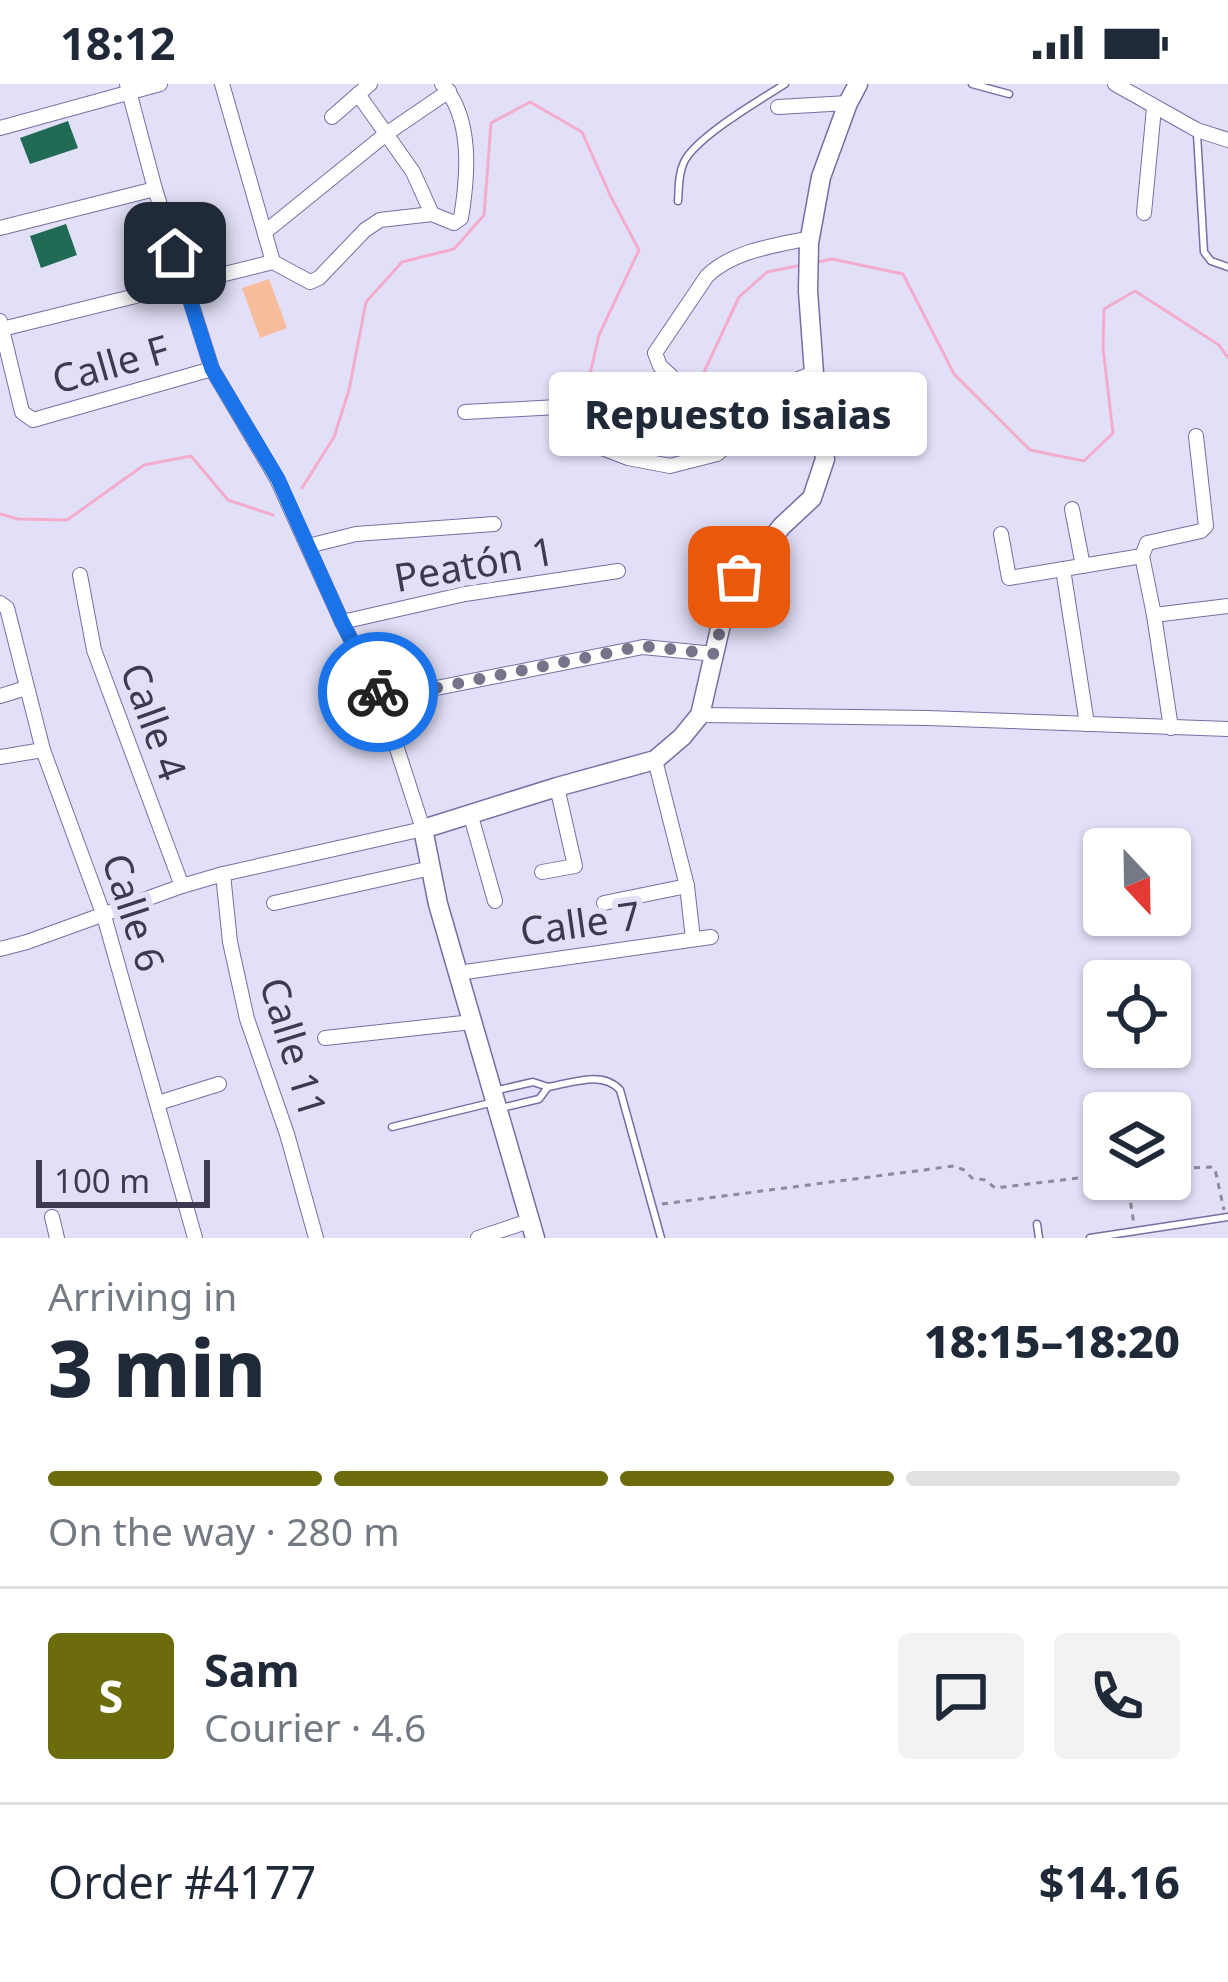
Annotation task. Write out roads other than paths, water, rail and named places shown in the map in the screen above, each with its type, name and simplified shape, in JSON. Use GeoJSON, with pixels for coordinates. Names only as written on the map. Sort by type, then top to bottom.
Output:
{"type":"FeatureCollection","features":[{"type":"Feature","properties":{"kind":"street"},"geometry":{"type":"LineString","coordinates":[[0,128],[128,88],[160,84]]}},
{"type":"Feature","properties":{"kind":"street"},"geometry":{"type":"LineString","coordinates":[[222,84],[273,262]]}},
{"type":"Feature","properties":{"kind":"street"},"geometry":{"type":"LineString","coordinates":[[0,949],[223,874],[423,829],[655,760],[682,737],[700,715],[722,620],[739,577],[812,498],[825,459],[808,291],[810,241],[821,177],[858,84]]}},
{"type":"Feature","properties":{"kind":"street"},"geometry":{"type":"LineString","coordinates":[[1120,85],[1154,108],[1227,143]]}},
{"type":"Feature","properties":{"kind":"street"},"geometry":{"type":"LineString","coordinates":[[5,364],[1,325],[273,262],[310,282],[380,220],[432,214],[454,223],[462,214],[464,126],[446,87],[265,232]]}},
{"type":"Feature","properties":{"kind":"street"},"geometry":{"type":"LineString","coordinates":[[128,88],[212,369],[278,479],[381,699],[423,829],[458,973],[532,1229],[478,1238]]}},
{"type":"Feature","properties":{"kind":"street"},"geometry":{"type":"LineString","coordinates":[[332,117],[364,89],[432,214]]}},
{"type":"Feature","properties":{"kind":"street"},"geometry":{"type":"LineString","coordinates":[[778,107],[848,104]]}},
{"type":"Feature","properties":{"kind":"street"},"geometry":{"type":"LineString","coordinates":[[1144,213],[1154,108]]}},
{"type":"Feature","properties":{"kind":"street"},"geometry":{"type":"LineString","coordinates":[[0,228],[155,189]]}},
{"type":"Feature","properties":{"kind":"street"},"geometry":{"type":"LineString","coordinates":[[671,376],[655,353],[715,268],[740,256],[810,241]]}},
{"type":"Feature","properties":{"kind":"street","name":"Calle F"},"geometry":{"type":"LineString","coordinates":[[5,364],[22,412],[33,420],[212,369]]}},
{"type":"Feature","properties":{"kind":"street"},"geometry":{"type":"LineString","coordinates":[[464,412],[558,407],[567,412],[584,442],[670,466],[717,454],[732,441],[764,392],[814,373]]}},
{"type":"Feature","properties":{"kind":"street"},"geometry":{"type":"LineString","coordinates":[[1171,728],[1142,556],[1147,543],[1206,526],[1196,436]]}},
{"type":"Feature","properties":{"kind":"street"},"geometry":{"type":"LineString","coordinates":[[1072,508],[1083,566]]}},
{"type":"Feature","properties":{"kind":"street"},"geometry":{"type":"LineString","coordinates":[[308,546],[356,534],[494,524]]}},
{"type":"Feature","properties":{"kind":"street"},"geometry":{"type":"LineString","coordinates":[[1001,534],[1009,578],[1142,556]]}},
{"type":"Feature","properties":{"kind":"street"},"geometry":{"type":"LineString","coordinates":[[1063,569],[1087,724]]}},
{"type":"Feature","properties":{"kind":"street","name":"Peatón 1"},"geometry":{"type":"LineString","coordinates":[[342,622],[465,594],[618,572]]}},
{"type":"Feature","properties":{"kind":"street","name":"Calle 4"},"geometry":{"type":"LineString","coordinates":[[80,575],[94,650],[182,886]]}},
{"type":"Feature","properties":{"kind":"street","name":"Calle 6"},"geometry":{"type":"LineString","coordinates":[[4,605],[43,750],[104,916],[195,1238]]}},
{"type":"Feature","properties":{"kind":"street"},"geometry":{"type":"LineString","coordinates":[[1154,615],[1228,606]]}},
{"type":"Feature","properties":{"kind":"street"},"geometry":{"type":"LineString","coordinates":[[381,699],[643,646],[715,654]]}},
{"type":"Feature","properties":{"kind":"street"},"geometry":{"type":"LineString","coordinates":[[0,696],[26,688]]}},
{"type":"Feature","properties":{"kind":"street"},"geometry":{"type":"LineString","coordinates":[[700,715],[1228,729]]}},
{"type":"Feature","properties":{"kind":"street"},"geometry":{"type":"LineString","coordinates":[[0,758],[43,750]]}},
{"type":"Feature","properties":{"kind":"street"},"geometry":{"type":"LineString","coordinates":[[655,760],[686,886],[693,939]]}},
{"type":"Feature","properties":{"kind":"street"},"geometry":{"type":"LineString","coordinates":[[542,872],[575,866],[557,787]]}},
{"type":"Feature","properties":{"kind":"street"},"geometry":{"type":"LineString","coordinates":[[470,813],[495,901]]}},
{"type":"Feature","properties":{"kind":"street"},"geometry":{"type":"LineString","coordinates":[[274,903],[431,868]]}},
{"type":"Feature","properties":{"kind":"street","name":"Calle 11"},"geometry":{"type":"LineString","coordinates":[[223,874],[230,942],[247,1019],[316,1238]]}},
{"type":"Feature","properties":{"kind":"street"},"geometry":{"type":"LineString","coordinates":[[604,903],[686,886]]}},
{"type":"Feature","properties":{"kind":"street","name":"Calle 7"},"geometry":{"type":"LineString","coordinates":[[458,973],[711,937]]}},
{"type":"Feature","properties":{"kind":"street"},"geometry":{"type":"LineString","coordinates":[[325,1038],[472,1022]]}},
{"type":"Feature","properties":{"kind":"street"},"geometry":{"type":"LineString","coordinates":[[158,1103],[219,1084]]}},
{"type":"Feature","properties":{"kind":"street"},"geometry":{"type":"LineString","coordinates":[[52,1217],[57,1238]]}},
{"type":"Feature","properties":{"kind":"lane"},"geometry":{"type":"LineString","coordinates":[[678,201],[685,159],[700,142],[785,84]]}},
{"type":"Feature","properties":{"kind":"lane"},"geometry":{"type":"LineString","coordinates":[[972,84],[1010,94]]}},
{"type":"Feature","properties":{"kind":"lane"},"geometry":{"type":"LineString","coordinates":[[1196,130],[1204,252],[1211,262],[1228,267]]}},
{"type":"Feature","properties":{"kind":"lane"},"geometry":{"type":"LineString","coordinates":[[495,1101],[533,1082],[548,1087],[600,1078],[612,1081],[624,1100],[661,1238]]}},
{"type":"Feature","properties":{"kind":"lane"},"geometry":{"type":"LineString","coordinates":[[392,1126],[495,1101],[538,1099],[548,1087]]}},
{"type":"Feature","properties":{"kind":"lane"},"geometry":{"type":"LineString","coordinates":[[1090,1238],[1227,1217]]}},
{"type":"Feature","properties":{"kind":"lane"},"geometry":{"type":"LineString","coordinates":[[1037,1224],[1039,1238]]}},
{"type":"Feature","properties":{"kind":"waterway"},"geometry":{"type":"LineString","coordinates":[[302,488],[334,437],[349,390],[366,302],[402,262],[454,249],[484,215],[491,123],[530,102],[582,132],[639,250],[599,335],[585,396],[610,433],[683,417],[739,297],[767,272],[802,265]]}},
{"type":"Feature","properties":{"kind":"waterway"},"geometry":{"type":"LineString","coordinates":[[818,262],[832,259],[903,274],[954,374],[1030,450],[1084,461],[1113,433],[1103,348],[1104,309],[1135,291],[1219,345],[1228,358]]}},
{"type":"Feature","properties":{"kind":"waterway"},"geometry":{"type":"LineString","coordinates":[[0,514],[67,520],[144,465],[191,456],[228,500],[273,515]]}},
{"type":"Feature","properties":{"kind":"place","name":"Repuesto isaias"},"geometry":{"type":"Point","coordinates":[739,577]}}]}
